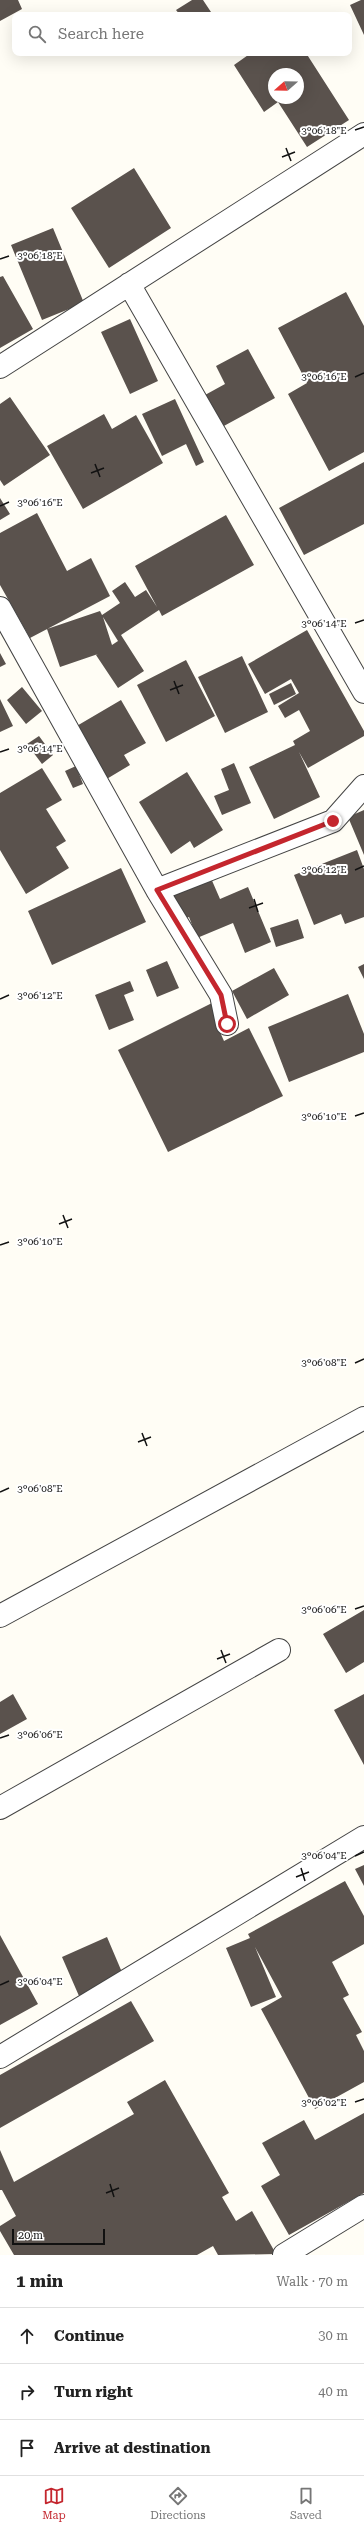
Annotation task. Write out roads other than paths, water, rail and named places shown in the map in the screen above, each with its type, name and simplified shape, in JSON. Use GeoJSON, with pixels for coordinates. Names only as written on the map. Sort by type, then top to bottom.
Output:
{"type":"FeatureCollection","features":[{"type":"Feature","properties":{"kind":"street"},"geometry":{"type":"LineString","coordinates":[[0,367],[364,134]]}},
{"type":"Feature","properties":{"kind":"street"},"geometry":{"type":"LineString","coordinates":[[129,284],[364,692]]}},
{"type":"Feature","properties":{"kind":"street"},"geometry":{"type":"LineString","coordinates":[[0,608],[157,890],[221,995],[227,1024]]}},
{"type":"Feature","properties":{"kind":"street"},"geometry":{"type":"LineString","coordinates":[[157,890],[333,821],[364,786]]}},
{"type":"Feature","properties":{"kind":"street"},"geometry":{"type":"LineString","coordinates":[[0,1616],[364,1418]]}},
{"type":"Feature","properties":{"kind":"street"},"geometry":{"type":"LineString","coordinates":[[0,1808],[279,1650]]}},
{"type":"Feature","properties":{"kind":"street"},"geometry":{"type":"LineString","coordinates":[[0,2057],[364,1837]]}},
{"type":"Feature","properties":{"kind":"street"},"geometry":{"type":"LineString","coordinates":[[284,2255],[364,2206]]}}]}
